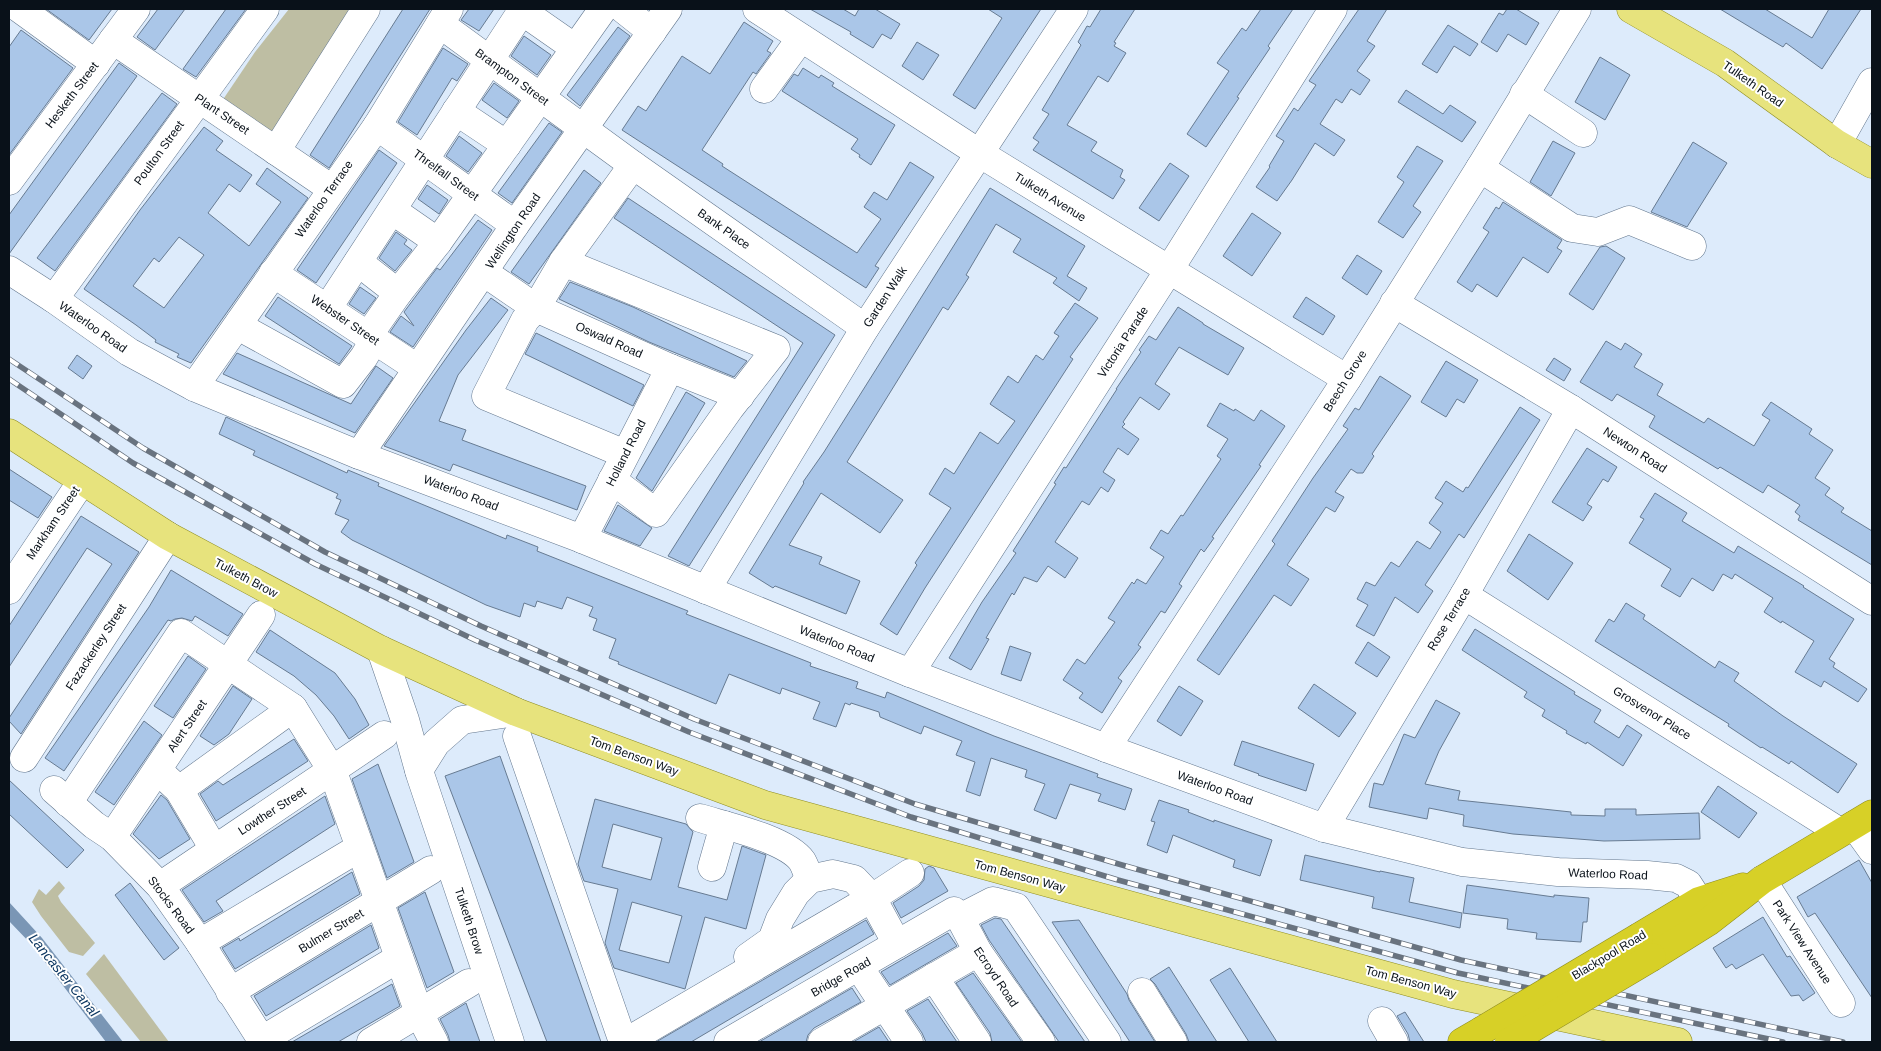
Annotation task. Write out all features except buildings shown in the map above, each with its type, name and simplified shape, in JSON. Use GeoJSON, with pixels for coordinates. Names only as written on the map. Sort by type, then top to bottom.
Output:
{"type":"FeatureCollection","features":[{"type":"Feature","properties":{"kind":"highway","name":"Blackpool Road"},"geometry":{"type":"LineString","coordinates":[[1471,1037],[1645,947],[1708,922],[1762,880],[1855,824]]}},
{"type":"Feature","properties":{"kind":"highway","name":"Blackpool Road"},"geometry":{"type":"LineString","coordinates":[[1509,1042],[1645,947],[1699,901],[1762,880]]}},
{"type":"Feature","properties":{"kind":"main road","name":"Tulketh Road"},"geometry":{"type":"LineString","coordinates":[[1631,9],[1725,63],[1837,144],[1872,164]]}},
{"type":"Feature","properties":{"kind":"main road","name":"Tulketh Brow"},"geometry":{"type":"LineString","coordinates":[[9,433],[168,536],[381,650]]}},
{"type":"Feature","properties":{"kind":"main road","name":"Tom Benson Way"},"geometry":{"type":"LineString","coordinates":[[381,650],[516,724],[765,805],[1453,994],[1678,1042]]}},
{"type":"Feature","properties":{"kind":"street"},"geometry":{"type":"LineString","coordinates":[[9,20],[18,9],[96,64]]}},
{"type":"Feature","properties":{"kind":"street","name":"Hesketh Street"},"geometry":{"type":"LineString","coordinates":[[9,181],[136,9]]}},
{"type":"Feature","properties":{"kind":"street","name":"Poulton Street"},"geometry":{"type":"LineString","coordinates":[[54,299],[266,9]]}},
{"type":"Feature","properties":{"kind":"street"},"geometry":{"type":"LineString","coordinates":[[276,151],[366,9]]}},
{"type":"Feature","properties":{"kind":"street"},"geometry":{"type":"LineString","coordinates":[[240,322],[250,332],[343,384],[364,357],[371,338],[398,293],[438,242],[603,9]]}},
{"type":"Feature","properties":{"kind":"street"},"geometry":{"type":"LineString","coordinates":[[623,9],[652,32]]}},
{"type":"Feature","properties":{"kind":"street","name":"Wellington Road"},"geometry":{"type":"LineString","coordinates":[[359,455],[515,225],[668,9]]}},
{"type":"Feature","properties":{"kind":"street","name":"Tulketh Avenue"},"geometry":{"type":"LineString","coordinates":[[757,9],[979,153],[1347,379]]}},
{"type":"Feature","properties":{"kind":"street","name":"Garden Walk"},"geometry":{"type":"LineString","coordinates":[[706,590],[865,328],[1074,9]]}},
{"type":"Feature","properties":{"kind":"street","name":"Victoria Parade"},"geometry":{"type":"LineString","coordinates":[[910,673],[1169,270],[1333,9]]}},
{"type":"Feature","properties":{"kind":"street","name":"Beech Grove"},"geometry":{"type":"LineString","coordinates":[[1106,748],[1347,379],[1480,168],[1577,9]]}},
{"type":"Feature","properties":{"kind":"street"},"geometry":{"type":"LineString","coordinates":[[327,309],[522,10],[575,48]]}},
{"type":"Feature","properties":{"kind":"street","name":"Brampton Street"},"geometry":{"type":"LineString","coordinates":[[445,16],[489,60],[584,129]]}},
{"type":"Feature","properties":{"kind":"street","name":"Waterloo Terrace"},"geometry":{"type":"LineString","coordinates":[[194,387],[377,126],[445,16]]}},
{"type":"Feature","properties":{"kind":"street"},"geometry":{"type":"LineString","coordinates":[[764,90],[801,38]]}},
{"type":"Feature","properties":{"kind":"street","name":"Plant Street"},"geometry":{"type":"LineString","coordinates":[[112,40],[332,189]]}},
{"type":"Feature","properties":{"kind":"street"},"geometry":{"type":"LineString","coordinates":[[1837,144],[1872,82]]}},
{"type":"Feature","properties":{"kind":"street"},"geometry":{"type":"LineString","coordinates":[[1524,94],[1583,133]]}},
{"type":"Feature","properties":{"kind":"street"},"geometry":{"type":"LineString","coordinates":[[456,111],[507,145]]}},
{"type":"Feature","properties":{"kind":"street","name":"Threlfall Street"},"geometry":{"type":"LineString","coordinates":[[377,126],[515,225]]}},
{"type":"Feature","properties":{"kind":"street","name":"Bank Place"},"geometry":{"type":"LineString","coordinates":[[584,129],[865,328]]}},
{"type":"Feature","properties":{"kind":"street"},"geometry":{"type":"LineString","coordinates":[[625,454],[486,396],[525,320],[536,308],[563,262],[634,165]]}},
{"type":"Feature","properties":{"kind":"street"},"geometry":{"type":"LineString","coordinates":[[1480,168],[1572,228],[1598,232],[1628,220],[1692,246]]}},
{"type":"Feature","properties":{"kind":"street"},"geometry":{"type":"LineString","coordinates":[[392,210],[438,242]]}},
{"type":"Feature","properties":{"kind":"street"},"geometry":{"type":"LineString","coordinates":[[358,262],[398,293]]}},
{"type":"Feature","properties":{"kind":"street"},"geometry":{"type":"LineString","coordinates":[[563,262],[776,349],[656,513],[612,480]]}},
{"type":"Feature","properties":{"kind":"street","name":"Waterloo Road"},"geometry":{"type":"LineString","coordinates":[[9,270],[129,352],[194,387],[359,455],[582,539],[910,673],[1106,748],[1324,828],[1462,862],[1558,872],[1647,875],[1676,878],[1688,884],[1699,901]]}},
{"type":"Feature","properties":{"kind":"street","name":"Oswald Road"},"geometry":{"type":"LineString","coordinates":[[484,272],[536,308],[670,368],[740,396]]}},
{"type":"Feature","properties":{"kind":"street","name":"Webster Street"},"geometry":{"type":"LineString","coordinates":[[273,273],[417,368]]}},
{"type":"Feature","properties":{"kind":"street","name":"Newton Road"},"geometry":{"type":"LineString","coordinates":[[1394,304],[1571,409],[1872,601]]}},
{"type":"Feature","properties":{"kind":"street","name":"Holland Road"},"geometry":{"type":"LineString","coordinates":[[582,539],[670,368]]}},
{"type":"Feature","properties":{"kind":"street","name":"Rose Terrace"},"geometry":{"type":"LineString","coordinates":[[1324,828],[1464,594],[1571,409]]}},
{"type":"Feature","properties":{"kind":"street","name":"Markham Street"},"geometry":{"type":"LineString","coordinates":[[9,590],[82,481]]}},
{"type":"Feature","properties":{"kind":"street","name":"Fazackerley Street"},"geometry":{"type":"LineString","coordinates":[[16,752],[168,536]]}},
{"type":"Feature","properties":{"kind":"street","name":"Grosvenor Place"},"geometry":{"type":"LineString","coordinates":[[1464,594],[1855,824]]}},
{"type":"Feature","properties":{"kind":"street","name":"Alert Street"},"geometry":{"type":"LineString","coordinates":[[112,837],[261,615]]}},
{"type":"Feature","properties":{"kind":"street"},"geometry":{"type":"LineString","coordinates":[[55,790],[181,633],[228,663],[293,708],[332,772],[419,1013],[434,1042]]}},
{"type":"Feature","properties":{"kind":"street","name":"Tulketh Brow"},"geometry":{"type":"LineString","coordinates":[[381,650],[510,1042]]}},
{"type":"Feature","properties":{"kind":"street"},"geometry":{"type":"LineString","coordinates":[[179,790],[293,708]]}},
{"type":"Feature","properties":{"kind":"street"},"geometry":{"type":"LineString","coordinates":[[419,770],[436,743],[462,720],[516,724],[624,1042],[872,898],[910,873]]}},
{"type":"Feature","properties":{"kind":"street","name":"Lowther Street"},"geometry":{"type":"LineString","coordinates":[[160,886],[384,736]]}},
{"type":"Feature","properties":{"kind":"street","name":"Stocks Road"},"geometry":{"type":"LineString","coordinates":[[16,752],[94,825],[112,837],[160,886],[200,943],[262,1041]]}},
{"type":"Feature","properties":{"kind":"street"},"geometry":{"type":"LineString","coordinates":[[158,770],[179,790],[214,849]]}},
{"type":"Feature","properties":{"kind":"street"},"geometry":{"type":"LineString","coordinates":[[712,867],[712,822],[756,835],[784,847],[801,860],[810,879]]}},
{"type":"Feature","properties":{"kind":"street"},"geometry":{"type":"LineString","coordinates":[[1855,824],[1872,850]]}},
{"type":"Feature","properties":{"kind":"street"},"geometry":{"type":"LineString","coordinates":[[200,943],[359,848]]}},
{"type":"Feature","properties":{"kind":"street","name":"Bulmer Street"},"geometry":{"type":"LineString","coordinates":[[230,992],[430,870]]}},
{"type":"Feature","properties":{"kind":"street"},"geometry":{"type":"LineString","coordinates":[[701,986],[761,949],[772,940],[780,919],[796,893],[810,879],[833,874],[854,879],[872,898],[897,944]]}},
{"type":"Feature","properties":{"kind":"street","name":"Park View Avenue"},"geometry":{"type":"LineString","coordinates":[[1762,880],[1841,1003]]}},
{"type":"Feature","properties":{"kind":"street","name":"Bridge Road"},"geometry":{"type":"LineString","coordinates":[[728,1042],[897,944],[957,914],[993,901],[1016,907],[1107,1042]]}},
{"type":"Feature","properties":{"kind":"street","name":"Ecroyd Road"},"geometry":{"type":"LineString","coordinates":[[957,914],[978,952],[1041,1042]]}},
{"type":"Feature","properties":{"kind":"street"},"geometry":{"type":"LineString","coordinates":[[836,1039],[885,1006],[978,952]]}},
{"type":"Feature","properties":{"kind":"street"},"geometry":{"type":"LineString","coordinates":[[262,1041],[399,958]]}},
{"type":"Feature","properties":{"kind":"street"},"geometry":{"type":"LineString","coordinates":[[859,967],[909,1042]]}},
{"type":"Feature","properties":{"kind":"street"},"geometry":{"type":"LineString","coordinates":[[934,977],[977,1042]]}},
{"type":"Feature","properties":{"kind":"street"},"geometry":{"type":"LineString","coordinates":[[370,1042],[469,983]]}},
{"type":"Feature","properties":{"kind":"street"},"geometry":{"type":"LineString","coordinates":[[1142,992],[1173,1042]]}},
{"type":"Feature","properties":{"kind":"green space"},"geometry":{"type":"Polygon","coordinates":[[[289,9],[356,9],[272,135],[222,101],[255,52],[289,9]]]}},
{"type":"Feature","properties":{"kind":"green space"},"geometry":{"type":"Polygon","coordinates":[[[59,881],[65,888],[58,896],[61,902],[95,943],[83,956],[69,952],[32,902],[39,889],[46,895],[59,881]]]}},
{"type":"Feature","properties":{"kind":"green space"},"geometry":{"type":"Polygon","coordinates":[[[104,954],[169,1042],[141,1042],[86,974],[104,954]]]}},
{"type":"Feature","properties":{"kind":"water","name":"Lancaster Canal"},"geometry":{"type":"Polygon","coordinates":[[[9,902],[42,938],[123,1042],[106,1042],[32,945],[9,921],[9,902]]]}},
{"type":"Feature","properties":{"kind":"railway"},"geometry":{"type":"LineString","coordinates":[[9,359],[143,448],[325,552],[481,626],[694,719],[915,804],[1122,865],[1461,960],[1843,1042]]}},
{"type":"Feature","properties":{"kind":"railway"},"geometry":{"type":"LineString","coordinates":[[9,379],[133,463],[315,564],[475,640],[689,732],[911,817],[1118,880],[1458,973],[1783,1042]]}}]}
